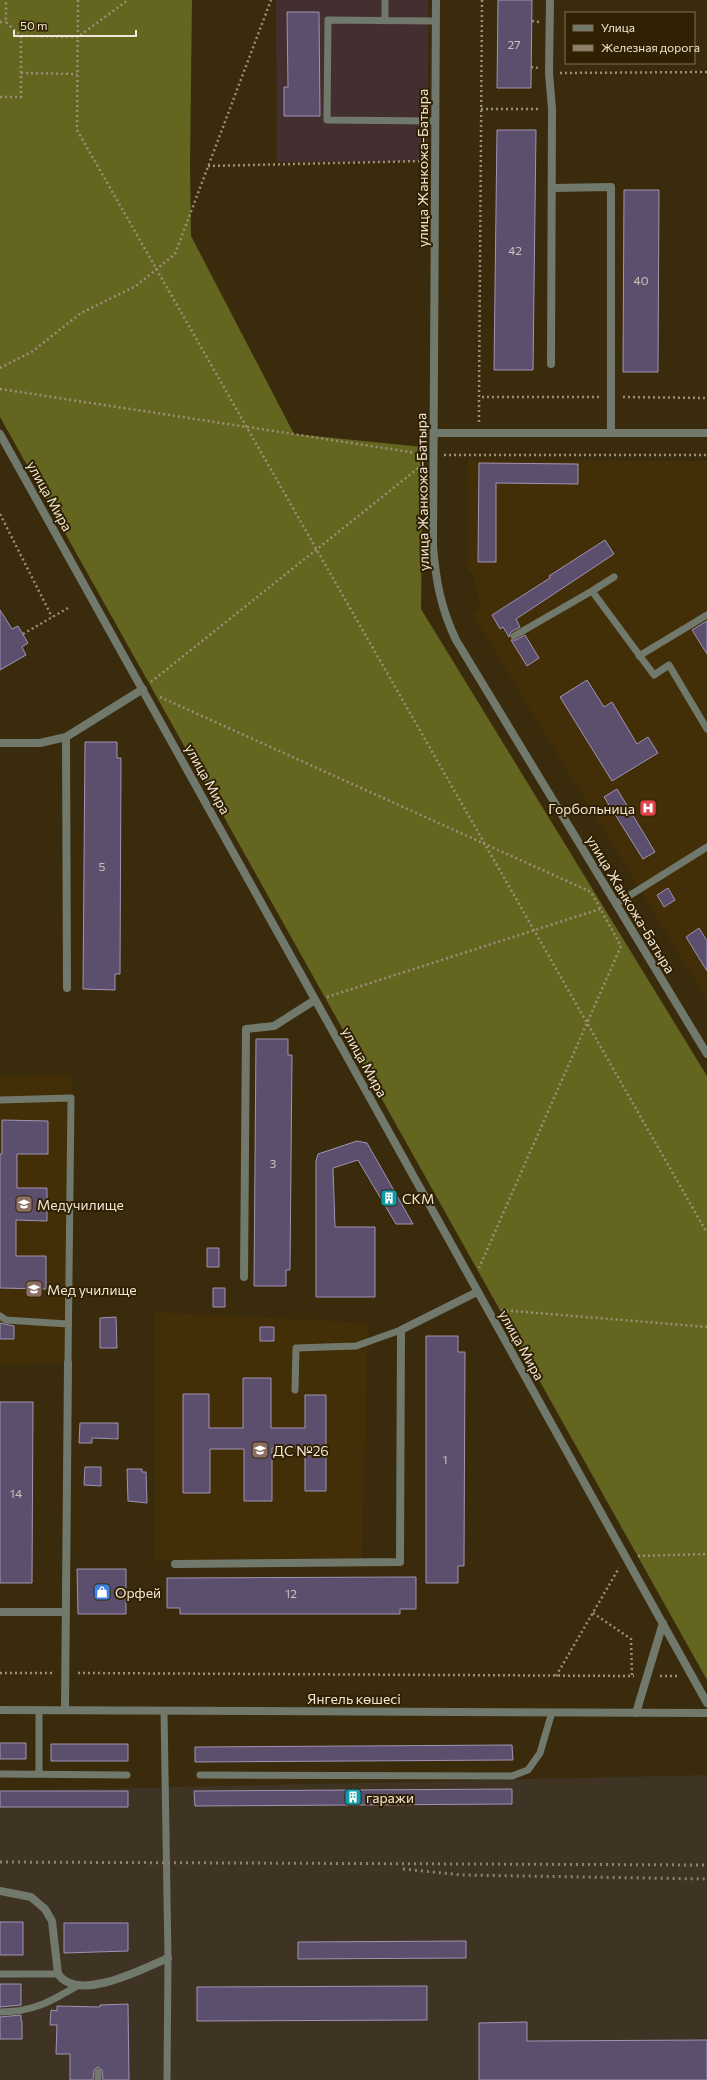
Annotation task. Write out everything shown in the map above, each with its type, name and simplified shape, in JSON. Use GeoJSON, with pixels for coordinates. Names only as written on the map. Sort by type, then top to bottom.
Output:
{"type":"FeatureCollection","features":[{"type":"Feature","properties":{"kind":"street","name":"улица Жанкожа-Батыра"},"geometry":{"type":"LineString","coordinates":[[436,0],[434,562],[445,617],[456,640],[707,1054]]}},
{"type":"Feature","properties":{"kind":"street"},"geometry":{"type":"LineString","coordinates":[[550,0],[549,73],[552,109],[551,364]]}},
{"type":"Feature","properties":{"kind":"street"},"geometry":{"type":"LineString","coordinates":[[552,188],[611,187],[611,433]]}},
{"type":"Feature","properties":{"kind":"street"},"geometry":{"type":"LineString","coordinates":[[434,433],[707,433]]}},
{"type":"Feature","properties":{"kind":"street","name":"улица Мира"},"geometry":{"type":"LineString","coordinates":[[0,434],[707,1703]]}},
{"type":"Feature","properties":{"kind":"street"},"geometry":{"type":"LineString","coordinates":[[0,743],[40,742],[66,737],[143,689]]}},
{"type":"Feature","properties":{"kind":"street"},"geometry":{"type":"LineString","coordinates":[[66,737],[67,988]]}},
{"type":"Feature","properties":{"kind":"street"},"geometry":{"type":"LineString","coordinates":[[244,1277],[246,1029],[274,1026],[315,1000]]}},
{"type":"Feature","properties":{"kind":"street"},"geometry":{"type":"LineString","coordinates":[[175,1564],[400,1562],[401,1330],[477,1292]]}},
{"type":"Feature","properties":{"kind":"street"},"geometry":{"type":"LineString","coordinates":[[65,1710],[68,1363]]}},
{"type":"Feature","properties":{"kind":"street"},"geometry":{"type":"LineString","coordinates":[[0,1612],[66,1612]]}},
{"type":"Feature","properties":{"kind":"street"},"geometry":{"type":"LineString","coordinates":[[636,1713],[663,1623]]}},
{"type":"Feature","properties":{"kind":"street","name":"Янгель көшесі"},"geometry":{"type":"LineString","coordinates":[[0,1710],[707,1713]]}},
{"type":"Feature","properties":{"kind":"street"},"geometry":{"type":"LineString","coordinates":[[0,1891],[31,1897],[45,1909],[52,1921],[58,1974],[62,1980],[76,1986],[91,1986],[129,1975],[168,1958]]}},
{"type":"Feature","properties":{"kind":"lane"},"geometry":{"type":"LineString","coordinates":[[385,0],[385,20]]}},
{"type":"Feature","properties":{"kind":"lane"},"geometry":{"type":"LineString","coordinates":[[435,120],[327,120],[328,20],[436,21]]}},
{"type":"Feature","properties":{"kind":"lane"},"geometry":{"type":"LineString","coordinates":[[514,636],[614,577]]}},
{"type":"Feature","properties":{"kind":"lane"},"geometry":{"type":"LineString","coordinates":[[592,591],[654,675],[669,665],[707,729]]}},
{"type":"Feature","properties":{"kind":"lane"},"geometry":{"type":"LineString","coordinates":[[639,656],[707,615]]}},
{"type":"Feature","properties":{"kind":"lane"},"geometry":{"type":"LineString","coordinates":[[616,904],[707,848]]}},
{"type":"Feature","properties":{"kind":"lane"},"geometry":{"type":"LineString","coordinates":[[0,1100],[71,1098],[68,1363]]}},
{"type":"Feature","properties":{"kind":"lane"},"geometry":{"type":"LineString","coordinates":[[0,1316],[6,1320],[68,1324]]}},
{"type":"Feature","properties":{"kind":"lane"},"geometry":{"type":"LineString","coordinates":[[295,1390],[296,1348],[356,1346],[401,1330]]}},
{"type":"Feature","properties":{"kind":"lane"},"geometry":{"type":"LineString","coordinates":[[39,1710],[39,1774]]}},
{"type":"Feature","properties":{"kind":"lane"},"geometry":{"type":"LineString","coordinates":[[164,1710],[168,1958],[167,2080]]}},
{"type":"Feature","properties":{"kind":"lane"},"geometry":{"type":"LineString","coordinates":[[200,1774],[512,1776],[528,1770],[540,1753],[552,1712]]}},
{"type":"Feature","properties":{"kind":"lane"},"geometry":{"type":"LineString","coordinates":[[0,1774],[127,1775]]}},
{"type":"Feature","properties":{"kind":"lane"},"geometry":{"type":"LineString","coordinates":[[0,1974],[58,1974]]}},
{"type":"Feature","properties":{"kind":"lane"},"geometry":{"type":"LineString","coordinates":[[0,2012],[17,2012],[42,2006],[76,1986]]}},
{"type":"Feature","properties":{"kind":"path"},"geometry":{"type":"LineString","coordinates":[[6,0],[6,22]]}},
{"type":"Feature","properties":{"kind":"path"},"geometry":{"type":"LineString","coordinates":[[78,0],[77,130],[707,1233]]}},
{"type":"Feature","properties":{"kind":"path"},"geometry":{"type":"LineString","coordinates":[[0,22],[6,22],[21,36],[78,37],[128,0]]}},
{"type":"Feature","properties":{"kind":"path"},"geometry":{"type":"LineString","coordinates":[[0,368],[33,351],[81,313],[136,286],[175,254],[271,0]]}},
{"type":"Feature","properties":{"kind":"path"},"geometry":{"type":"LineString","coordinates":[[479,433],[482,0]]}},
{"type":"Feature","properties":{"kind":"path"},"geometry":{"type":"LineString","coordinates":[[0,97],[20,97],[21,36]]}},
{"type":"Feature","properties":{"kind":"path"},"geometry":{"type":"LineString","coordinates":[[549,73],[707,72]]}},
{"type":"Feature","properties":{"kind":"path"},"geometry":{"type":"LineString","coordinates":[[21,73],[77,74]]}},
{"type":"Feature","properties":{"kind":"path"},"geometry":{"type":"LineString","coordinates":[[481,109],[552,109]]}},
{"type":"Feature","properties":{"kind":"path"},"geometry":{"type":"LineString","coordinates":[[208,166],[435,161]]}},
{"type":"Feature","properties":{"kind":"path"},"geometry":{"type":"LineString","coordinates":[[0,389],[247,428],[434,455],[707,455]]}},
{"type":"Feature","properties":{"kind":"path"},"geometry":{"type":"LineString","coordinates":[[479,397],[707,398]]}},
{"type":"Feature","properties":{"kind":"path"},"geometry":{"type":"LineString","coordinates":[[434,455],[143,689],[591,892],[621,946],[472,1283]]}},
{"type":"Feature","properties":{"kind":"path"},"geometry":{"type":"LineString","coordinates":[[0,514],[52,617]]}},
{"type":"Feature","properties":{"kind":"path"},"geometry":{"type":"LineString","coordinates":[[23,634],[68,608]]}},
{"type":"Feature","properties":{"kind":"path"},"geometry":{"type":"LineString","coordinates":[[315,1000],[616,904]]}},
{"type":"Feature","properties":{"kind":"path"},"geometry":{"type":"LineString","coordinates":[[486,1308],[707,1327]]}},
{"type":"Feature","properties":{"kind":"path"},"geometry":{"type":"LineString","coordinates":[[556,1676],[626,1557],[707,1554]]}},
{"type":"Feature","properties":{"kind":"path"},"geometry":{"type":"LineString","coordinates":[[593,1613],[631,1639],[632,1676]]}},
{"type":"Feature","properties":{"kind":"path"},"geometry":{"type":"LineString","coordinates":[[0,1673],[692,1676]]}},
{"type":"Feature","properties":{"kind":"shaded area"},"geometry":{"type":"Polygon","coordinates":[[[0,0],[192,0],[190,166],[191,236],[294,434],[423,447],[421,609],[707,1076],[707,1680],[0,417],[0,0]]]}},
{"type":"Feature","properties":{"kind":"shaded area"},"geometry":{"type":"Polygon","coordinates":[[[276,0],[428,0],[428,161],[277,162],[276,0]]]}},
{"type":"Feature","properties":{"kind":"shaded area","name":"Горбольница"},"geometry":{"type":"Polygon","coordinates":[[[468,460],[707,461],[707,1000],[473,615],[480,605],[473,573],[467,570],[468,460]]]}},
{"type":"Feature","properties":{"kind":"shaded area","name":"Мед училище"},"geometry":{"type":"Polygon","coordinates":[[[72,1075],[68,1363],[0,1364],[0,1076],[72,1075]]]}},
{"type":"Feature","properties":{"kind":"shaded area","name":"ДС №26"},"geometry":{"type":"Polygon","coordinates":[[[155,1312],[368,1323],[362,1558],[155,1561],[155,1312]]]}},
{"type":"Feature","properties":{"kind":"shaded area"},"geometry":{"type":"Polygon","coordinates":[[[707,1775],[707,2080],[0,2080],[0,1791],[707,1775]]]}},
{"type":"Feature","properties":{"kind":"building"},"geometry":{"type":"Polygon","coordinates":[[[498,0],[532,0],[531,88],[497,88],[498,0]]]}},
{"type":"Feature","properties":{"kind":"building"},"geometry":{"type":"Polygon","coordinates":[[[287,12],[319,12],[320,116],[284,116],[284,87],[288,87],[287,12]]]}},
{"type":"Feature","properties":{"kind":"building"},"geometry":{"type":"Polygon","coordinates":[[[497,130],[536,130],[533,370],[494,370],[497,130]]]}},
{"type":"Feature","properties":{"kind":"building"},"geometry":{"type":"Polygon","coordinates":[[[624,190],[659,190],[658,372],[623,372],[624,190]]]}},
{"type":"Feature","properties":{"kind":"building"},"geometry":{"type":"Polygon","coordinates":[[[479,463],[578,464],[578,484],[496,483],[496,562],[478,562],[479,463]]]}},
{"type":"Feature","properties":{"kind":"building"},"geometry":{"type":"Polygon","coordinates":[[[605,540],[614,554],[516,619],[520,627],[511,632],[509,637],[503,627],[500,629],[492,615],[550,578],[549,576],[605,540]]]}},
{"type":"Feature","properties":{"kind":"building"},"geometry":{"type":"Polygon","coordinates":[[[0,610],[12,629],[18,626],[28,643],[22,647],[26,655],[0,670],[0,610]]]}},
{"type":"Feature","properties":{"kind":"building"},"geometry":{"type":"Polygon","coordinates":[[[707,621],[707,654],[692,630],[707,621]]]}},
{"type":"Feature","properties":{"kind":"building"},"geometry":{"type":"Polygon","coordinates":[[[525,635],[539,658],[527,666],[511,640],[516,640],[525,635]]]}},
{"type":"Feature","properties":{"kind":"building"},"geometry":{"type":"Polygon","coordinates":[[[587,680],[604,707],[612,702],[637,744],[648,737],[658,753],[612,781],[560,697],[587,680]]]}},
{"type":"Feature","properties":{"kind":"building"},"geometry":{"type":"Polygon","coordinates":[[[85,742],[117,742],[117,758],[121,758],[120,974],[115,974],[115,990],[83,989],[85,742]]]}},
{"type":"Feature","properties":{"kind":"building"},"geometry":{"type":"Polygon","coordinates":[[[617,789],[655,852],[643,859],[604,797],[617,789]]]}},
{"type":"Feature","properties":{"kind":"building"},"geometry":{"type":"Polygon","coordinates":[[[668,888],[675,900],[664,907],[657,895],[668,888]]]}},
{"type":"Feature","properties":{"kind":"building"},"geometry":{"type":"Polygon","coordinates":[[[699,928],[707,941],[707,971],[686,937],[699,928]]]}},
{"type":"Feature","properties":{"kind":"building"},"geometry":{"type":"Polygon","coordinates":[[[256,1039],[288,1039],[288,1055],[292,1055],[290,1270],[286,1270],[286,1286],[254,1286],[256,1039]]]}},
{"type":"Feature","properties":{"kind":"building","name":"Медучилище"},"geometry":{"type":"Polygon","coordinates":[[[2,1120],[48,1121],[48,1154],[17,1154],[17,1188],[47,1188],[47,1221],[16,1220],[16,1256],[46,1256],[46,1289],[0,1288],[0,1154],[2,1154],[2,1120]]]}},
{"type":"Feature","properties":{"kind":"building","name":"СКМ"},"geometry":{"type":"Polygon","coordinates":[[[357,1141],[367,1143],[413,1224],[396,1224],[358,1160],[333,1168],[335,1227],[375,1227],[375,1297],[316,1297],[316,1161],[318,1154],[357,1141]]]}},
{"type":"Feature","properties":{"kind":"building"},"geometry":{"type":"Polygon","coordinates":[[[207,1248],[219,1248],[219,1267],[207,1267],[207,1248]]]}},
{"type":"Feature","properties":{"kind":"building"},"geometry":{"type":"Polygon","coordinates":[[[213,1288],[225,1288],[225,1307],[213,1307],[213,1288]]]}},
{"type":"Feature","properties":{"kind":"building"},"geometry":{"type":"Polygon","coordinates":[[[116,1317],[117,1348],[100,1348],[100,1318],[116,1317]]]}},
{"type":"Feature","properties":{"kind":"building"},"geometry":{"type":"Polygon","coordinates":[[[0,1323],[14,1326],[14,1339],[0,1339],[0,1323]]]}},
{"type":"Feature","properties":{"kind":"building"},"geometry":{"type":"Polygon","coordinates":[[[260,1327],[274,1327],[274,1341],[260,1341],[260,1327]]]}},
{"type":"Feature","properties":{"kind":"building"},"geometry":{"type":"Polygon","coordinates":[[[426,1336],[458,1336],[458,1352],[465,1352],[464,1566],[458,1566],[458,1583],[426,1583],[426,1336]]]}},
{"type":"Feature","properties":{"kind":"building"},"geometry":{"type":"Polygon","coordinates":[[[243,1378],[271,1378],[271,1428],[305,1428],[305,1395],[326,1395],[326,1491],[305,1491],[305,1448],[272,1448],[272,1501],[244,1501],[244,1449],[210,1449],[210,1493],[183,1493],[183,1394],[209,1394],[209,1428],[243,1428],[243,1378]]]}},
{"type":"Feature","properties":{"kind":"building"},"geometry":{"type":"Polygon","coordinates":[[[0,1402],[33,1402],[32,1583],[0,1583],[0,1402]]]}},
{"type":"Feature","properties":{"kind":"building"},"geometry":{"type":"Polygon","coordinates":[[[80,1423],[118,1423],[118,1439],[92,1438],[92,1443],[79,1443],[80,1423]]]}},
{"type":"Feature","properties":{"kind":"building"},"geometry":{"type":"Polygon","coordinates":[[[85,1467],[101,1467],[101,1486],[84,1485],[85,1467]]]}},
{"type":"Feature","properties":{"kind":"building"},"geometry":{"type":"Polygon","coordinates":[[[127,1469],[142,1469],[142,1472],[146,1472],[147,1503],[128,1501],[127,1469]]]}},
{"type":"Feature","properties":{"kind":"building","name":"Орфей"},"geometry":{"type":"Polygon","coordinates":[[[77,1569],[126,1569],[126,1614],[78,1614],[77,1569]]]}},
{"type":"Feature","properties":{"kind":"building"},"geometry":{"type":"Polygon","coordinates":[[[416,1577],[416,1609],[400,1609],[400,1614],[180,1614],[180,1608],[167,1608],[167,1578],[416,1577]]]}},
{"type":"Feature","properties":{"kind":"building"},"geometry":{"type":"Polygon","coordinates":[[[0,1743],[26,1743],[26,1759],[0,1759],[0,1743]]]}},
{"type":"Feature","properties":{"kind":"building"},"geometry":{"type":"Polygon","coordinates":[[[51,1744],[128,1744],[128,1761],[51,1761],[51,1744]]]}},
{"type":"Feature","properties":{"kind":"building","name":"гаражи"},"geometry":{"type":"Polygon","coordinates":[[[512,1745],[513,1760],[195,1762],[195,1747],[512,1745]]]}},
{"type":"Feature","properties":{"kind":"building","name":"гаражи"},"geometry":{"type":"Polygon","coordinates":[[[512,1789],[512,1804],[195,1806],[194,1791],[512,1789]]]}},
{"type":"Feature","properties":{"kind":"building"},"geometry":{"type":"Polygon","coordinates":[[[0,1791],[128,1791],[128,1807],[0,1807],[0,1791]]]}},
{"type":"Feature","properties":{"kind":"building"},"geometry":{"type":"Polygon","coordinates":[[[0,1922],[23,1922],[23,1955],[0,1955],[0,1922]]]}},
{"type":"Feature","properties":{"kind":"building"},"geometry":{"type":"Polygon","coordinates":[[[64,1923],[128,1923],[128,1951],[64,1953],[64,1923]]]}},
{"type":"Feature","properties":{"kind":"building"},"geometry":{"type":"Polygon","coordinates":[[[466,1941],[466,1958],[298,1959],[298,1942],[466,1941]]]}},
{"type":"Feature","properties":{"kind":"building"},"geometry":{"type":"Polygon","coordinates":[[[0,1984],[21,1984],[21,2005],[0,2007],[0,1984]]]}},
{"type":"Feature","properties":{"kind":"building"},"geometry":{"type":"Polygon","coordinates":[[[427,1986],[427,2020],[197,2021],[197,1987],[427,1986]]]}},
{"type":"Feature","properties":{"kind":"building"},"geometry":{"type":"Polygon","coordinates":[[[128,2004],[129,2080],[103,2080],[102,2070],[98,2067],[94,2070],[93,2080],[70,2080],[70,2054],[56,2054],[57,2025],[50,2025],[51,2010],[57,2011],[57,2006],[100,2007],[100,2005],[128,2004]]]}},
{"type":"Feature","properties":{"kind":"building"},"geometry":{"type":"Polygon","coordinates":[[[21,2015],[22,2039],[0,2039],[0,2017],[21,2015]]]}},
{"type":"Feature","properties":{"kind":"building"},"geometry":{"type":"Polygon","coordinates":[[[527,2022],[527,2041],[707,2040],[707,2080],[479,2080],[479,2023],[527,2022]]]}},
{"type":"Feature","properties":{"kind":"railway"},"geometry":{"type":"LineString","coordinates":[[0,1862],[707,1865]]}},
{"type":"Feature","properties":{"kind":"railway"},"geometry":{"type":"LineString","coordinates":[[403,1869],[462,1875],[707,1879]]}},
{"type":"Feature","properties":{"kind":"place","name":"Горбольница"},"geometry":{"type":"Point","coordinates":[648,808]}},
{"type":"Feature","properties":{"kind":"place","name":"СКМ"},"geometry":{"type":"Point","coordinates":[389,1198]}},
{"type":"Feature","properties":{"kind":"place","name":"Медучилище"},"geometry":{"type":"Point","coordinates":[24,1204]}},
{"type":"Feature","properties":{"kind":"place","name":"Мед училище"},"geometry":{"type":"Point","coordinates":[34,1289]}},
{"type":"Feature","properties":{"kind":"place","name":"ДС №26"},"geometry":{"type":"Point","coordinates":[260,1450]}},
{"type":"Feature","properties":{"kind":"place","name":"Орфей"},"geometry":{"type":"Point","coordinates":[102,1592]}},
{"type":"Feature","properties":{"kind":"place","name":"гаражи"},"geometry":{"type":"Point","coordinates":[353,1797]}}]}
